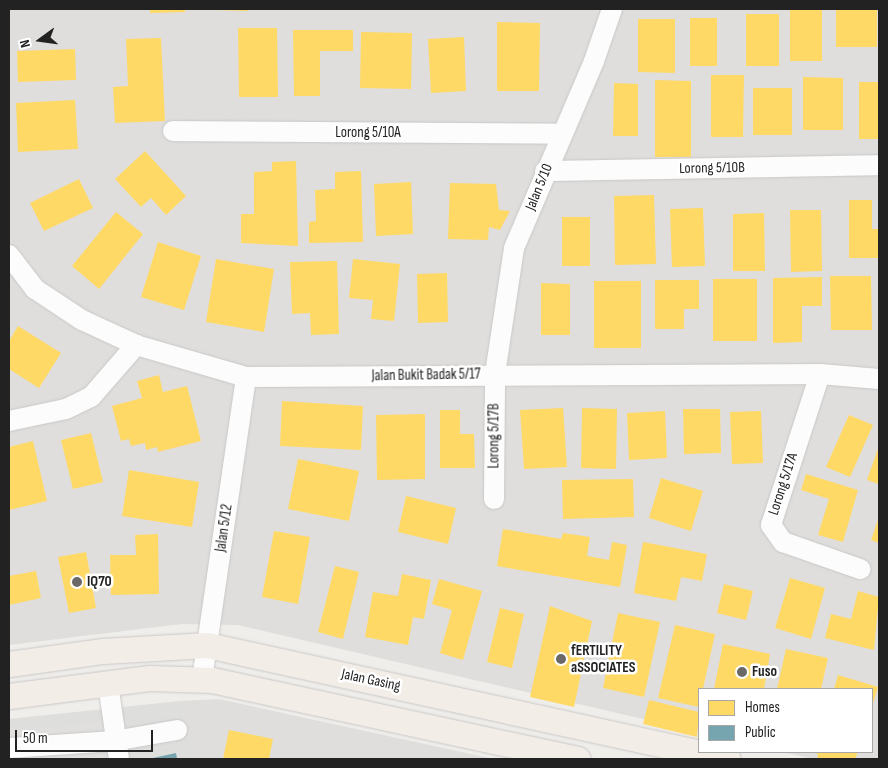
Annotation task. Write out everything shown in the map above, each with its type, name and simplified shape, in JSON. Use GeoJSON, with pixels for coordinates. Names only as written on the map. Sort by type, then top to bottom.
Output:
{"type":"FeatureCollection","features":[{"type":"Feature","properties":{"kind":"main road","name":"Jalan Gasing"},"geometry":{"type":"LineString","coordinates":[[9,664],[112,650],[207,645],[698,752]]}},
{"type":"Feature","properties":{"kind":"main road"},"geometry":{"type":"LineString","coordinates":[[9,696],[150,678],[202,679],[578,759]]}},
{"type":"Feature","properties":{"kind":"main road","name":"Jalan Gasing"},"geometry":{"type":"LineString","coordinates":[[701,753],[728,759]]}},
{"type":"Feature","properties":{"kind":"street","name":"Jalan 5/10"},"geometry":{"type":"LineString","coordinates":[[495,374],[514,248],[612,9]]}},
{"type":"Feature","properties":{"kind":"street","name":"Lorong 5/10A"},"geometry":{"type":"LineString","coordinates":[[173,131],[562,134]]}},
{"type":"Feature","properties":{"kind":"street","name":"Lorong 5/10B"},"geometry":{"type":"LineString","coordinates":[[545,171],[879,165]]}},
{"type":"Feature","properties":{"kind":"street","name":"Jalan Bukit Badak 5/17"},"geometry":{"type":"LineString","coordinates":[[9,255],[34,289],[82,320],[136,345],[246,376],[820,374],[879,379]]}},
{"type":"Feature","properties":{"kind":"street"},"geometry":{"type":"LineString","coordinates":[[9,421],[66,409],[91,397],[136,345]]}},
{"type":"Feature","properties":{"kind":"street","name":"Lorong 5/17B"},"geometry":{"type":"LineString","coordinates":[[494,499],[495,374]]}},
{"type":"Feature","properties":{"kind":"street","name":"Lorong 5/17A"},"geometry":{"type":"LineString","coordinates":[[820,374],[771,526],[783,542],[860,569]]}},
{"type":"Feature","properties":{"kind":"street","name":"Jalan 5/12"},"geometry":{"type":"LineString","coordinates":[[202,679],[246,376]]}},
{"type":"Feature","properties":{"kind":"street"},"geometry":{"type":"LineString","coordinates":[[108,684],[116,750]]}},
{"type":"Feature","properties":{"kind":"street"},"geometry":{"type":"LineString","coordinates":[[9,748],[116,750],[177,730]]}},
{"type":"Feature","properties":{"kind":"shaded area"},"geometry":{"type":"Polygon","coordinates":[[[9,9],[879,9],[879,759],[814,759],[787,753],[873,753],[873,688],[698,688],[698,732],[238,625],[182,624],[9,645],[9,9]]]}},
{"type":"Feature","properties":{"kind":"shaded area"},"geometry":{"type":"Polygon","coordinates":[[[219,699],[494,759],[195,759],[180,701],[219,699]]]}},
{"type":"Feature","properties":{"kind":"shaded area"},"geometry":{"type":"Polygon","coordinates":[[[180,701],[195,759],[9,759],[9,719],[180,701]]]}},
{"type":"Feature","properties":{"kind":"shaded area"},"geometry":{"type":"Polygon","coordinates":[[[126,720],[131,759],[9,759],[9,730],[126,720]]]}},
{"type":"Feature","properties":{"kind":"building: Homes"},"geometry":{"type":"Polygon","coordinates":[[[150,9],[185,9],[185,12],[150,13],[150,9]]]}},
{"type":"Feature","properties":{"kind":"building: Homes"},"geometry":{"type":"Polygon","coordinates":[[[248,9],[248,11],[215,10],[248,9]]]}},
{"type":"Feature","properties":{"kind":"building: Homes"},"geometry":{"type":"Polygon","coordinates":[[[790,9],[822,9],[822,61],[790,61],[790,9]]]}},
{"type":"Feature","properties":{"kind":"building: Homes"},"geometry":{"type":"Polygon","coordinates":[[[836,9],[877,9],[877,47],[836,47],[836,9]]]}},
{"type":"Feature","properties":{"kind":"building: Homes"},"geometry":{"type":"Polygon","coordinates":[[[746,14],[779,14],[779,66],[746,66],[746,14]]]}},
{"type":"Feature","properties":{"kind":"building: Homes"},"geometry":{"type":"Polygon","coordinates":[[[690,18],[717,18],[717,66],[690,66],[690,18]]]}},
{"type":"Feature","properties":{"kind":"building: Homes"},"geometry":{"type":"Polygon","coordinates":[[[638,19],[675,19],[675,73],[638,72],[638,19]]]}},
{"type":"Feature","properties":{"kind":"building: Homes"},"geometry":{"type":"Polygon","coordinates":[[[497,22],[540,23],[539,91],[497,91],[497,22]]]}},
{"type":"Feature","properties":{"kind":"building: Homes"},"geometry":{"type":"Polygon","coordinates":[[[238,28],[277,28],[278,97],[239,97],[238,28]]]}},
{"type":"Feature","properties":{"kind":"building: Homes"},"geometry":{"type":"Polygon","coordinates":[[[293,30],[353,30],[353,51],[320,51],[320,96],[294,96],[293,30]]]}},
{"type":"Feature","properties":{"kind":"building: Homes"},"geometry":{"type":"Polygon","coordinates":[[[361,32],[412,33],[411,89],[360,88],[361,32]]]}},
{"type":"Feature","properties":{"kind":"building: Homes"},"geometry":{"type":"Polygon","coordinates":[[[464,37],[466,91],[431,93],[428,39],[464,37]]]}},
{"type":"Feature","properties":{"kind":"building: Homes"},"geometry":{"type":"Polygon","coordinates":[[[161,38],[165,121],[115,123],[113,87],[128,86],[126,39],[161,38]]]}},
{"type":"Feature","properties":{"kind":"building: Homes"},"geometry":{"type":"Polygon","coordinates":[[[75,49],[76,80],[18,82],[17,51],[75,49]]]}},
{"type":"Feature","properties":{"kind":"building: Homes"},"geometry":{"type":"Polygon","coordinates":[[[711,75],[744,75],[743,137],[711,137],[711,75]]]}},
{"type":"Feature","properties":{"kind":"building: Homes"},"geometry":{"type":"Polygon","coordinates":[[[803,77],[843,78],[843,130],[803,130],[803,77]]]}},
{"type":"Feature","properties":{"kind":"building: Homes"},"geometry":{"type":"Polygon","coordinates":[[[655,80],[691,81],[691,157],[655,157],[655,80]]]}},
{"type":"Feature","properties":{"kind":"building: Homes"},"geometry":{"type":"Polygon","coordinates":[[[859,82],[879,82],[879,139],[859,139],[859,82]]]}},
{"type":"Feature","properties":{"kind":"building: Homes"},"geometry":{"type":"Polygon","coordinates":[[[614,83],[638,84],[638,136],[613,136],[614,83]]]}},
{"type":"Feature","properties":{"kind":"building: Homes"},"geometry":{"type":"Polygon","coordinates":[[[753,88],[792,88],[792,135],[753,135],[753,88]]]}},
{"type":"Feature","properties":{"kind":"building: Homes"},"geometry":{"type":"Polygon","coordinates":[[[75,100],[78,149],[18,152],[16,103],[75,100]]]}},
{"type":"Feature","properties":{"kind":"building: Homes"},"geometry":{"type":"Polygon","coordinates":[[[145,151],[186,196],[166,215],[151,198],[141,207],[115,179],[145,151]]]}},
{"type":"Feature","properties":{"kind":"building: Homes"},"geometry":{"type":"Polygon","coordinates":[[[296,161],[298,246],[241,243],[241,214],[254,214],[254,172],[272,171],[272,162],[296,161]]]}},
{"type":"Feature","properties":{"kind":"building: Homes"},"geometry":{"type":"Polygon","coordinates":[[[361,171],[363,242],[309,243],[309,222],[316,221],[315,190],[335,189],[335,172],[361,171]]]}},
{"type":"Feature","properties":{"kind":"building: Homes"},"geometry":{"type":"Polygon","coordinates":[[[79,179],[93,208],[44,231],[30,203],[79,179]]]}},
{"type":"Feature","properties":{"kind":"building: Homes"},"geometry":{"type":"Polygon","coordinates":[[[411,182],[413,234],[376,236],[374,184],[411,182]]]}},
{"type":"Feature","properties":{"kind":"building: Homes"},"geometry":{"type":"Polygon","coordinates":[[[450,183],[496,184],[499,210],[510,211],[500,230],[489,227],[488,240],[448,239],[450,183]]]}},
{"type":"Feature","properties":{"kind":"building: Homes"},"geometry":{"type":"Polygon","coordinates":[[[654,195],[656,264],[615,265],[614,196],[654,195]]]}},
{"type":"Feature","properties":{"kind":"building: Homes"},"geometry":{"type":"Polygon","coordinates":[[[849,200],[872,200],[872,229],[879,229],[879,258],[849,258],[849,200]]]}},
{"type":"Feature","properties":{"kind":"building: Homes"},"geometry":{"type":"Polygon","coordinates":[[[703,208],[705,266],[672,267],[670,209],[703,208]]]}},
{"type":"Feature","properties":{"kind":"building: Homes"},"geometry":{"type":"Polygon","coordinates":[[[790,210],[821,210],[822,271],[791,272],[790,210]]]}},
{"type":"Feature","properties":{"kind":"building: Homes"},"geometry":{"type":"Polygon","coordinates":[[[116,212],[143,234],[99,289],[72,266],[116,212]]]}},
{"type":"Feature","properties":{"kind":"building: Homes"},"geometry":{"type":"Polygon","coordinates":[[[764,213],[765,271],[733,271],[733,214],[764,213]]]}},
{"type":"Feature","properties":{"kind":"building: Homes"},"geometry":{"type":"Polygon","coordinates":[[[562,217],[590,217],[590,266],[562,266],[562,217]]]}},
{"type":"Feature","properties":{"kind":"building: Homes"},"geometry":{"type":"Polygon","coordinates":[[[158,242],[201,256],[184,310],[141,297],[158,242]]]}},
{"type":"Feature","properties":{"kind":"building: Homes"},"geometry":{"type":"Polygon","coordinates":[[[216,259],[274,269],[264,332],[206,322],[216,259]]]}},
{"type":"Feature","properties":{"kind":"building: Homes"},"geometry":{"type":"Polygon","coordinates":[[[353,259],[400,264],[394,321],[371,319],[373,300],[349,298],[353,259]]]}},
{"type":"Feature","properties":{"kind":"building: Homes"},"geometry":{"type":"Polygon","coordinates":[[[337,261],[339,334],[311,335],[310,313],[292,314],[290,262],[337,261]]]}},
{"type":"Feature","properties":{"kind":"building: Homes"},"geometry":{"type":"Polygon","coordinates":[[[447,273],[448,322],[418,323],[417,274],[447,273]]]}},
{"type":"Feature","properties":{"kind":"building: Homes"},"geometry":{"type":"Polygon","coordinates":[[[830,276],[871,276],[872,330],[831,330],[830,276]]]}},
{"type":"Feature","properties":{"kind":"building: Homes"},"geometry":{"type":"Polygon","coordinates":[[[822,277],[822,306],[802,306],[802,342],[773,343],[773,278],[822,277]]]}},
{"type":"Feature","properties":{"kind":"building: Homes"},"geometry":{"type":"Polygon","coordinates":[[[713,279],[757,279],[757,341],[713,341],[713,279]]]}},
{"type":"Feature","properties":{"kind":"building: Homes"},"geometry":{"type":"Polygon","coordinates":[[[655,280],[699,280],[699,309],[684,309],[684,329],[655,329],[655,280]]]}},
{"type":"Feature","properties":{"kind":"building: Homes"},"geometry":{"type":"Polygon","coordinates":[[[594,281],[641,281],[641,348],[594,348],[594,281]]]}},
{"type":"Feature","properties":{"kind":"building: Homes"},"geometry":{"type":"Polygon","coordinates":[[[541,283],[570,284],[570,335],[541,335],[541,283]]]}},
{"type":"Feature","properties":{"kind":"building: Homes"},"geometry":{"type":"Polygon","coordinates":[[[18,326],[61,353],[39,388],[9,369],[9,341],[18,326]]]}},
{"type":"Feature","properties":{"kind":"building: Homes"},"geometry":{"type":"Polygon","coordinates":[[[159,375],[163,392],[187,386],[201,441],[158,452],[157,447],[146,450],[145,443],[131,446],[129,439],[121,441],[112,406],[142,398],[137,381],[159,375]]]}},
{"type":"Feature","properties":{"kind":"building: Homes"},"geometry":{"type":"Polygon","coordinates":[[[282,401],[363,406],[361,450],[280,446],[282,401]]]}},
{"type":"Feature","properties":{"kind":"building: Homes"},"geometry":{"type":"Polygon","coordinates":[[[563,408],[567,467],[524,469],[520,410],[563,408]]]}},
{"type":"Feature","properties":{"kind":"building: Homes"},"geometry":{"type":"Polygon","coordinates":[[[582,408],[617,409],[616,469],[581,468],[582,408]]]}},
{"type":"Feature","properties":{"kind":"building: Homes"},"geometry":{"type":"Polygon","coordinates":[[[683,409],[720,409],[721,453],[684,454],[683,409]]]}},
{"type":"Feature","properties":{"kind":"building: Homes"},"geometry":{"type":"Polygon","coordinates":[[[440,410],[460,410],[460,434],[474,434],[475,468],[440,468],[440,410]]]}},
{"type":"Feature","properties":{"kind":"building: Homes"},"geometry":{"type":"Polygon","coordinates":[[[665,411],[667,458],[629,460],[627,413],[665,411]]]}},
{"type":"Feature","properties":{"kind":"building: Homes"},"geometry":{"type":"Polygon","coordinates":[[[761,411],[763,463],[732,464],[730,412],[761,411]]]}},
{"type":"Feature","properties":{"kind":"building: Homes"},"geometry":{"type":"Polygon","coordinates":[[[425,414],[425,479],[377,480],[376,415],[425,414]]]}},
{"type":"Feature","properties":{"kind":"building: Homes"},"geometry":{"type":"Polygon","coordinates":[[[849,415],[873,425],[850,477],[826,467],[849,415]]]}},
{"type":"Feature","properties":{"kind":"building: Homes"},"geometry":{"type":"Polygon","coordinates":[[[91,433],[103,482],[73,489],[61,440],[91,433]]]}},
{"type":"Feature","properties":{"kind":"building: Homes"},"geometry":{"type":"Polygon","coordinates":[[[33,441],[47,501],[9,510],[9,447],[33,441]]]}},
{"type":"Feature","properties":{"kind":"building: Homes"},"geometry":{"type":"Polygon","coordinates":[[[879,446],[879,484],[867,480],[879,446]]]}},
{"type":"Feature","properties":{"kind":"building: Homes"},"geometry":{"type":"Polygon","coordinates":[[[298,459],[359,471],[349,521],[288,509],[298,459]]]}},
{"type":"Feature","properties":{"kind":"building: Homes"},"geometry":{"type":"Polygon","coordinates":[[[129,470],[199,482],[192,527],[122,516],[129,470]]]}},
{"type":"Feature","properties":{"kind":"building: Homes"},"geometry":{"type":"Polygon","coordinates":[[[806,474],[858,490],[843,542],[818,535],[829,499],[801,490],[806,474]]]}},
{"type":"Feature","properties":{"kind":"building: Homes"},"geometry":{"type":"Polygon","coordinates":[[[661,478],[703,491],[691,531],[649,518],[661,478]]]}},
{"type":"Feature","properties":{"kind":"building: Homes"},"geometry":{"type":"Polygon","coordinates":[[[633,479],[634,517],[563,519],[562,480],[633,479]]]}},
{"type":"Feature","properties":{"kind":"building: Homes"},"geometry":{"type":"Polygon","coordinates":[[[406,496],[456,508],[448,544],[398,532],[406,496]]]}},
{"type":"Feature","properties":{"kind":"building: Homes"},"geometry":{"type":"Polygon","coordinates":[[[879,517],[879,543],[871,540],[879,517]]]}},
{"type":"Feature","properties":{"kind":"building: Homes"},"geometry":{"type":"Polygon","coordinates":[[[503,529],[561,539],[563,533],[590,537],[587,556],[609,560],[612,542],[627,545],[620,587],[497,566],[503,529]]]}},
{"type":"Feature","properties":{"kind":"building: Homes"},"geometry":{"type":"Polygon","coordinates":[[[274,531],[310,537],[298,604],[262,597],[274,531]]]}},
{"type":"Feature","properties":{"kind":"building: Homes"},"geometry":{"type":"Polygon","coordinates":[[[158,534],[159,594],[111,595],[110,555],[136,555],[135,535],[158,534]]]}},
{"type":"Feature","properties":{"kind":"building: Homes"},"geometry":{"type":"Polygon","coordinates":[[[643,542],[707,554],[702,581],[681,577],[676,601],[634,593],[643,542]]]}},
{"type":"Feature","properties":{"kind":"building: Homes","name":"IQ70"},"geometry":{"type":"Polygon","coordinates":[[[86,552],[96,608],[69,613],[58,557],[86,552]]]}},
{"type":"Feature","properties":{"kind":"building: Homes"},"geometry":{"type":"Polygon","coordinates":[[[335,566],[359,572],[343,639],[318,632],[335,566]]]}},
{"type":"Feature","properties":{"kind":"building: Homes"},"geometry":{"type":"Polygon","coordinates":[[[36,571],[41,598],[9,605],[9,576],[36,571]]]}},
{"type":"Feature","properties":{"kind":"building: Homes"},"geometry":{"type":"Polygon","coordinates":[[[402,574],[431,580],[424,619],[413,617],[408,645],[365,637],[373,592],[398,596],[402,574]]]}},
{"type":"Feature","properties":{"kind":"building: Homes"},"geometry":{"type":"Polygon","coordinates":[[[790,578],[825,588],[811,639],[775,628],[790,578]]]}},
{"type":"Feature","properties":{"kind":"building: Homes"},"geometry":{"type":"Polygon","coordinates":[[[439,579],[482,591],[463,660],[440,653],[452,610],[432,604],[439,579]]]}},
{"type":"Feature","properties":{"kind":"building: Homes"},"geometry":{"type":"Polygon","coordinates":[[[724,584],[753,591],[746,620],[717,613],[724,584]]]}},
{"type":"Feature","properties":{"kind":"building: Homes"},"geometry":{"type":"Polygon","coordinates":[[[858,591],[879,597],[874,650],[825,638],[831,614],[851,619],[858,591]]]}},
{"type":"Feature","properties":{"kind":"building: Homes","name":"fERTILITY aSSOCIATES"},"geometry":{"type":"Polygon","coordinates":[[[550,606],[592,621],[574,707],[530,697],[550,606]]]}},
{"type":"Feature","properties":{"kind":"building: Homes"},"geometry":{"type":"Polygon","coordinates":[[[500,608],[524,614],[512,668],[487,662],[500,608]]]}},
{"type":"Feature","properties":{"kind":"building: Homes"},"geometry":{"type":"Polygon","coordinates":[[[618,613],[660,622],[644,697],[603,688],[618,613]]]}},
{"type":"Feature","properties":{"kind":"building: Homes"},"geometry":{"type":"Polygon","coordinates":[[[675,625],[715,634],[703,688],[698,688],[698,707],[658,698],[675,625]]]}},
{"type":"Feature","properties":{"kind":"building: Homes","name":"Fuso"},"geometry":{"type":"Polygon","coordinates":[[[723,644],[770,654],[764,688],[714,688],[723,644]]]}},
{"type":"Feature","properties":{"kind":"building: Homes"},"geometry":{"type":"Polygon","coordinates":[[[786,649],[828,658],[821,688],[777,688],[786,649]]]}},
{"type":"Feature","properties":{"kind":"building: Homes"},"geometry":{"type":"Polygon","coordinates":[[[838,675],[878,687],[873,704],[873,688],[834,688],[838,675]]]}},
{"type":"Feature","properties":{"kind":"building: Homes"},"geometry":{"type":"Polygon","coordinates":[[[649,700],[698,712],[697,737],[643,724],[649,700]]]}},
{"type":"Feature","properties":{"kind":"building: Homes"},"geometry":{"type":"Polygon","coordinates":[[[229,730],[273,739],[269,759],[223,759],[229,730]]]}},
{"type":"Feature","properties":{"kind":"building: Homes"},"geometry":{"type":"Polygon","coordinates":[[[817,753],[858,753],[855,759],[818,759],[817,753]]]}},
{"type":"Feature","properties":{"kind":"building: Public"},"geometry":{"type":"Polygon","coordinates":[[[176,753],[177,759],[153,759],[153,758],[176,753]]]}},
{"type":"Feature","properties":{"kind":"place","name":"IQ70"},"geometry":{"type":"Point","coordinates":[77,582]}},
{"type":"Feature","properties":{"kind":"place","name":"fERTILITY aSSOCIATES"},"geometry":{"type":"Point","coordinates":[561,659]}},
{"type":"Feature","properties":{"kind":"place","name":"Fuso"},"geometry":{"type":"Point","coordinates":[742,672]}}]}
